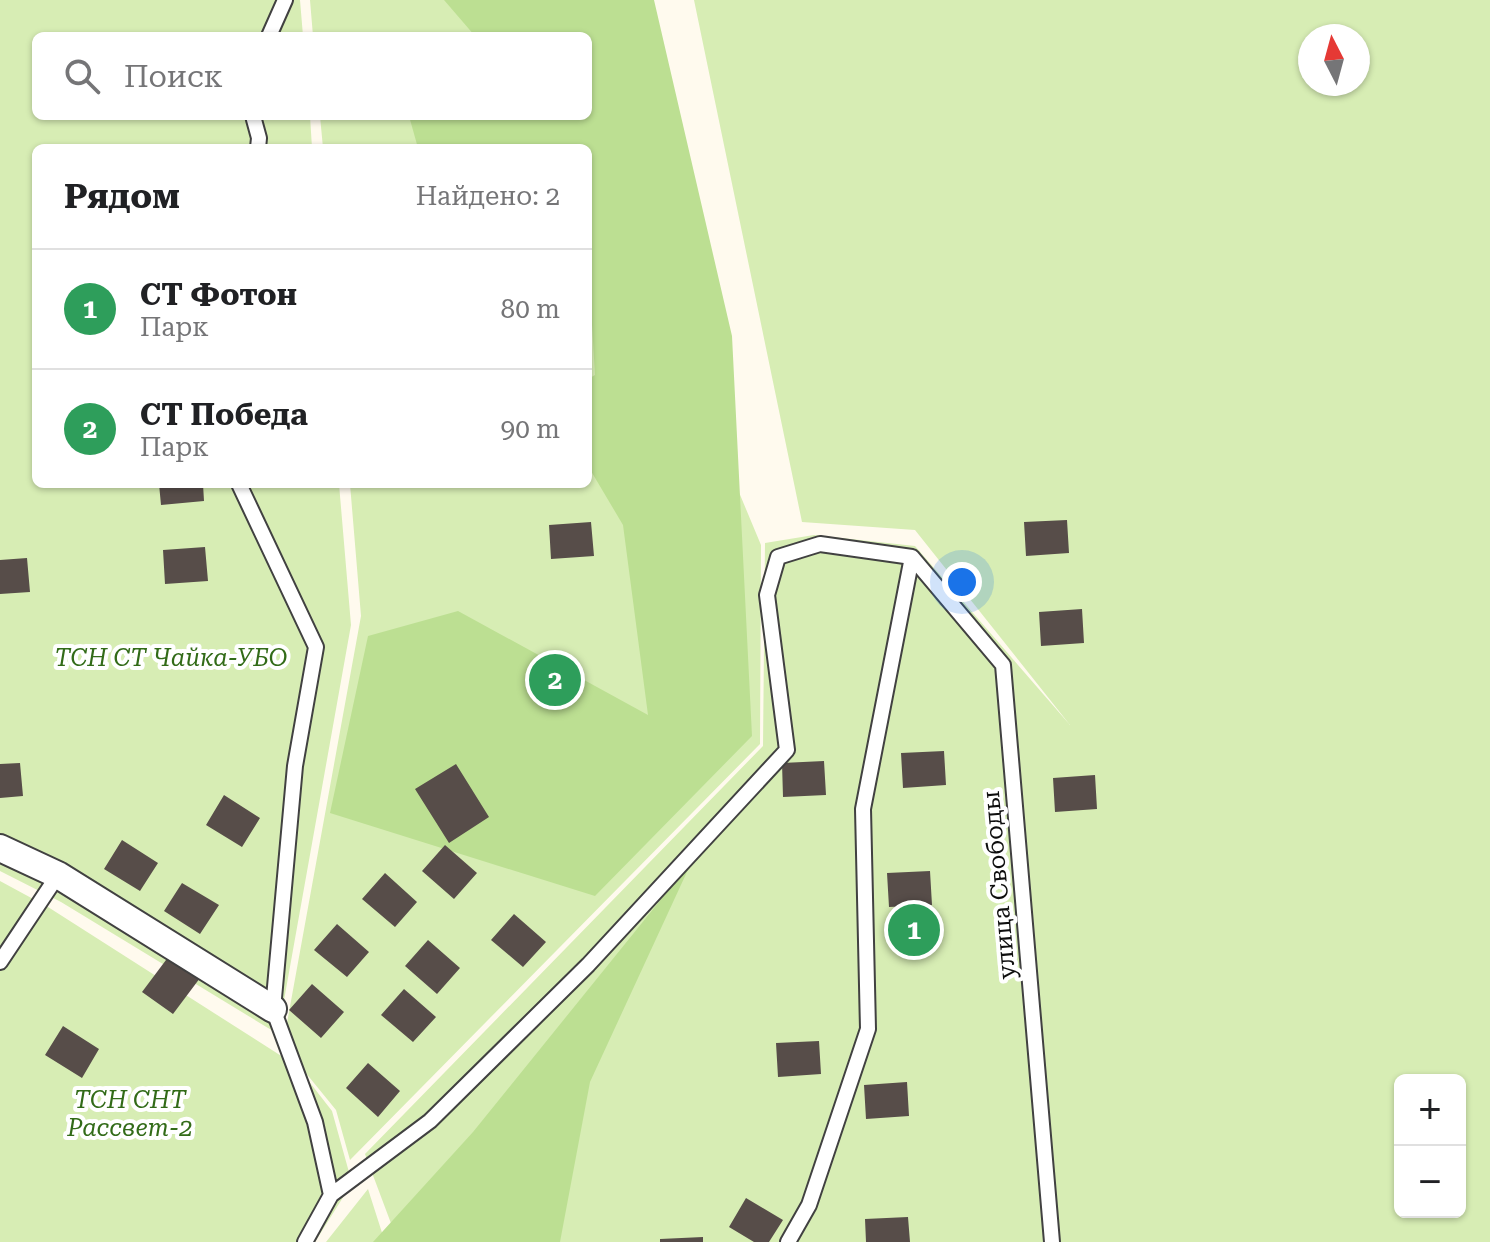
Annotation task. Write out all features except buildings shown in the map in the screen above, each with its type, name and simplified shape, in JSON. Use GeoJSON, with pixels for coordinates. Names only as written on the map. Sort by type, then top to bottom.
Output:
{"type":"FeatureCollection","features":[{"type":"Feature","properties":{"kind":"street"},"geometry":{"type":"LineString","coordinates":[[0,848],[58,875],[273,1009]]}},
{"type":"Feature","properties":{"kind":"lane"},"geometry":{"type":"LineString","coordinates":[[271,32],[285,0]]}},
{"type":"Feature","properties":{"kind":"lane"},"geometry":{"type":"LineString","coordinates":[[254,120],[258,144]]}},
{"type":"Feature","properties":{"kind":"lane"},"geometry":{"type":"LineString","coordinates":[[241,488],[316,647],[295,766],[273,1009],[315,1122],[331,1195]]}},
{"type":"Feature","properties":{"kind":"lane"},"geometry":{"type":"LineString","coordinates":[[305,1242],[331,1195],[430,1121],[588,965],[787,750],[767,595],[778,557],[820,544],[912,557],[863,809],[868,1029],[809,1205],[788,1242]]}},
{"type":"Feature","properties":{"kind":"lane","name":"улица Свободы"},"geometry":{"type":"LineString","coordinates":[[912,557],[1003,665],[1052,1242]]}},
{"type":"Feature","properties":{"kind":"lane"},"geometry":{"type":"LineString","coordinates":[[0,962],[58,875]]}},
{"type":"Feature","properties":{"kind":"green space","name":"ТСН СТ Чайка-УБО"},"geometry":{"type":"Polygon","coordinates":[[[0,0],[300,0],[303,32],[32,32],[32,120],[310,120],[312,144],[32,144],[32,488],[339,488],[351,625],[278,1034],[61,902],[0,871],[0,0]]]}},
{"type":"Feature","properties":{"kind":"green space"},"geometry":{"type":"Polygon","coordinates":[[[310,0],[534,0],[547,32],[313,32],[310,0]]]}},
{"type":"Feature","properties":{"kind":"green space"},"geometry":{"type":"Polygon","coordinates":[[[444,0],[654,0],[732,336],[752,736],[595,896],[330,813],[368,636],[458,611],[648,715],[623,525],[592,473],[592,377],[595,375],[592,144],[417,144],[410,120],[592,120],[592,32],[472,32],[444,0]]]}},
{"type":"Feature","properties":{"kind":"green space"},"geometry":{"type":"Polygon","coordinates":[[[694,0],[1490,0],[1490,1242],[398,1242],[365,1154],[763,746],[765,543],[814,535],[915,546],[1070,725],[915,530],[802,522],[694,0]]]}},
{"type":"Feature","properties":{"kind":"green space"},"geometry":{"type":"Polygon","coordinates":[[[320,120],[584,120],[761,545],[760,744],[350,1160],[336,1110],[283,1045],[361,616],[350,488],[592,488],[592,144],[323,144],[320,120]]]}},
{"type":"Feature","properties":{"kind":"green space"},"geometry":{"type":"Polygon","coordinates":[[[692,861],[590,1082],[560,1242],[373,1242],[473,1132],[692,861]]]}},
{"type":"Feature","properties":{"kind":"green space","name":"ТСН СНТ Рассвет-2"},"geometry":{"type":"Polygon","coordinates":[[[0,881],[48,907],[297,1066],[332,1111],[352,1183],[315,1242],[0,1242],[0,881]]]}},
{"type":"Feature","properties":{"kind":"green space"},"geometry":{"type":"Polygon","coordinates":[[[368,1189],[385,1242],[326,1242],[368,1189]]]}},
{"type":"Feature","properties":{"kind":"place","name":"СТ Победа"},"geometry":{"type":"Point","coordinates":[555,680]}},
{"type":"Feature","properties":{"kind":"place","name":"СТ Фотон"},"geometry":{"type":"Point","coordinates":[914,930]}}]}
